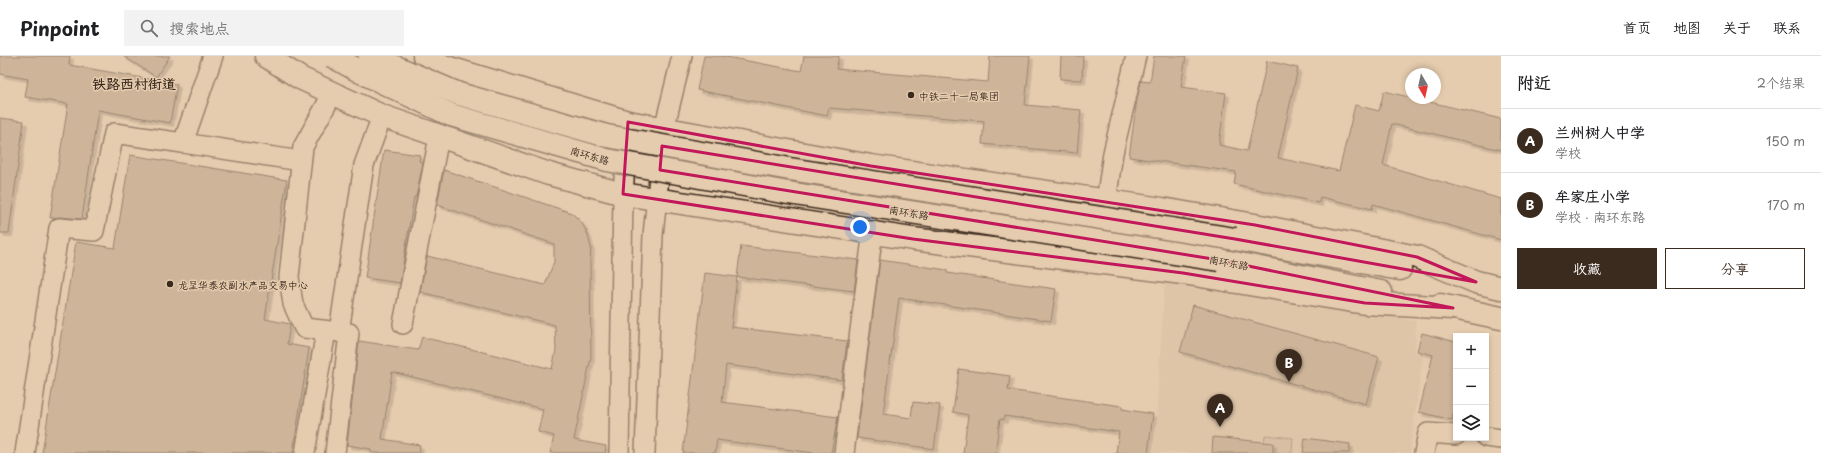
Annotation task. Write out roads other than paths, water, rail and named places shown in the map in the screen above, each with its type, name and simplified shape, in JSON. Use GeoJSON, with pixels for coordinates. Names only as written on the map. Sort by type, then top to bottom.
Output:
{"type":"FeatureCollection","features":[{"type":"Feature","properties":{"kind":"highway"},"geometry":{"type":"LineString","coordinates":[[266,56],[300,78],[382,116],[549,174],[623,194],[657,198],[736,212],[873,231],[913,239],[1183,273],[1365,303],[1453,308]]}},
{"type":"Feature","properties":{"kind":"highway","name":"南环东路"},"geometry":{"type":"LineString","coordinates":[[332,56],[361,72],[452,114],[607,160],[788,193],[1219,260],[1346,284],[1501,318]]}},
{"type":"Feature","properties":{"kind":"highway"},"geometry":{"type":"LineString","coordinates":[[370,56],[459,94],[607,136],[797,170],[1235,239],[1476,282],[1501,288]]}},
{"type":"Feature","properties":{"kind":"highway"},"geometry":{"type":"LineString","coordinates":[[424,56],[446,68],[628,122],[871,166],[1106,202],[1162,209],[1255,225],[1417,257],[1476,282]]}},
{"type":"Feature","properties":{"kind":"street"},"geometry":{"type":"LineString","coordinates":[[183,143],[213,56]]}},
{"type":"Feature","properties":{"kind":"street"},"geometry":{"type":"LineString","coordinates":[[645,453],[653,235],[664,128],[682,56]]}},
{"type":"Feature","properties":{"kind":"street"},"geometry":{"type":"LineString","coordinates":[[1106,202],[1113,153],[1136,56]]}},
{"type":"Feature","properties":{"kind":"street"},"geometry":{"type":"LineString","coordinates":[[333,93],[303,148],[289,277],[293,304],[304,328],[349,333],[335,453]]}},
{"type":"Feature","properties":{"kind":"street"},"geometry":{"type":"LineString","coordinates":[[305,453],[332,332],[364,165],[382,116]]}},
{"type":"Feature","properties":{"kind":"street"},"geometry":{"type":"LineString","coordinates":[[619,453],[623,194],[628,122]]}},
{"type":"Feature","properties":{"kind":"street"},"geometry":{"type":"LineString","coordinates":[[25,453],[59,228],[94,231],[114,133],[301,161]]}},
{"type":"Feature","properties":{"kind":"street"},"geometry":{"type":"LineString","coordinates":[[403,324],[439,137]]}},
{"type":"Feature","properties":{"kind":"street"},"geometry":{"type":"LineString","coordinates":[[844,453],[873,231]]}},
{"type":"Feature","properties":{"kind":"street"},"geometry":{"type":"LineString","coordinates":[[1424,453],[1428,433],[1453,435]]}},
{"type":"Feature","properties":{"kind":"street"},"geometry":{"type":"LineString","coordinates":[[1489,437],[1501,439]]}},
{"type":"Feature","properties":{"kind":"place","name":"中铁二十一局集团"},"geometry":{"type":"Point","coordinates":[911,95]}},
{"type":"Feature","properties":{"kind":"place","name":"龙呈华泰农副水产品交易中心"},"geometry":{"type":"Point","coordinates":[170,284]}},
{"type":"Feature","properties":{"kind":"place","name":"牟家庄小学"},"geometry":{"type":"Point","coordinates":[1289,382]}},
{"type":"Feature","properties":{"kind":"place","name":"兰州树人中学"},"geometry":{"type":"Point","coordinates":[1220,427]}},
{"type":"Feature","properties":{"kind":"district","name":"铁路西村街道"},"geometry":{"type":"Point","coordinates":[134,83]}}]}
